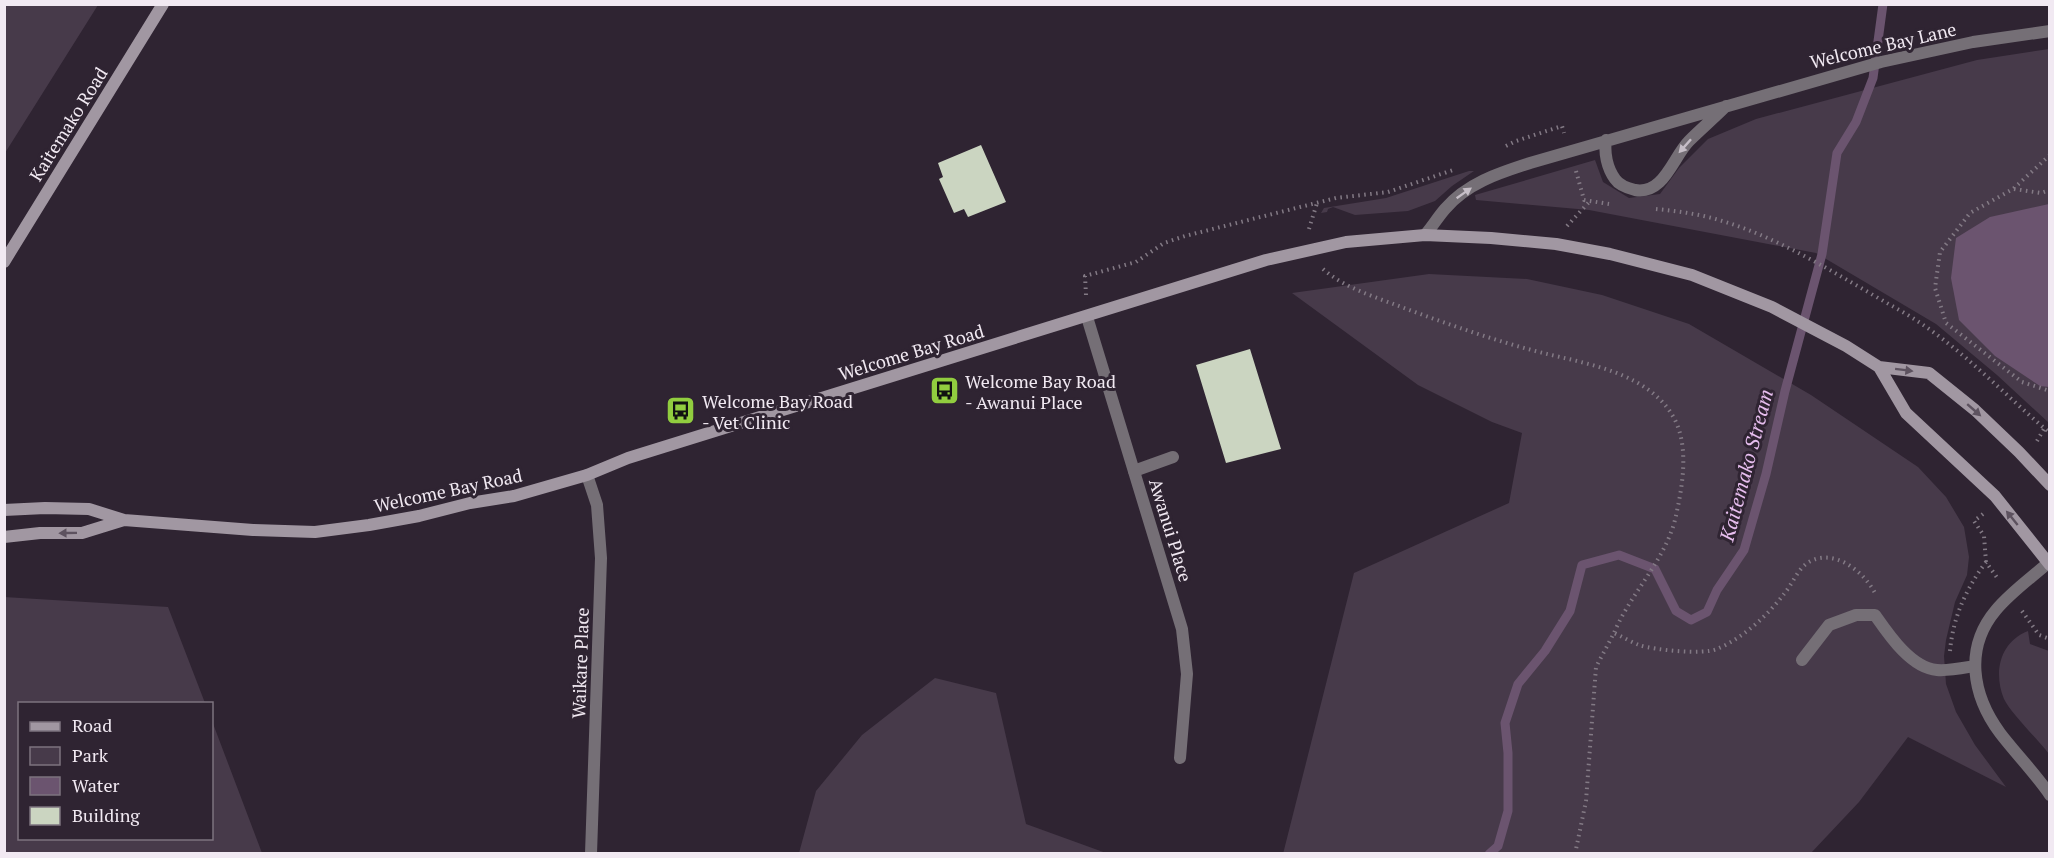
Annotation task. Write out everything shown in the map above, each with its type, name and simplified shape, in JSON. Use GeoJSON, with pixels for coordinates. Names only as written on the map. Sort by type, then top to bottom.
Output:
{"type":"FeatureCollection","features":[{"type":"Feature","properties":{"kind":"main road","name":"Kaitemako Road"},"geometry":{"type":"LineString","coordinates":[[4,262],[163,4]]}},
{"type":"Feature","properties":{"kind":"main road","name":"Welcome Bay Road"},"geometry":{"type":"LineString","coordinates":[[4,510],[89,509],[124,520],[253,530],[315,532],[420,516],[470,503],[514,496],[587,475],[628,458],[1266,261],[1346,242],[1425,235],[1556,244],[1611,254],[1692,275],[1772,307],[1846,345],[1879,367]]}},
{"type":"Feature","properties":{"kind":"main road"},"geometry":{"type":"LineString","coordinates":[[1879,367],[1929,373],[1974,410],[2019,452],[2049,485]]}},
{"type":"Feature","properties":{"kind":"main road"},"geometry":{"type":"LineString","coordinates":[[1879,367],[1906,413],[1995,496],[2049,564]]}},
{"type":"Feature","properties":{"kind":"main road","name":"Welcome Bay Road"},"geometry":{"type":"LineString","coordinates":[[4,537],[82,532],[124,520]]}},
{"type":"Feature","properties":{"kind":"street","name":"Welcome Bay Lane"},"geometry":{"type":"LineString","coordinates":[[1425,235],[1445,208],[1462,193],[1489,177],[1606,140],[1881,62],[1973,42],[2049,31]]}},
{"type":"Feature","properties":{"kind":"street","name":"Welcome Bay Lane"},"geometry":{"type":"LineString","coordinates":[[1606,140],[1604,150],[1617,182],[1628,188],[1639,190],[1650,188],[1666,175],[1676,156],[1689,141],[1727,105]]}},
{"type":"Feature","properties":{"kind":"street","name":"Awanui Place"},"geometry":{"type":"LineString","coordinates":[[1087,317],[1182,629],[1187,674],[1180,758]]}},
{"type":"Feature","properties":{"kind":"street"},"geometry":{"type":"LineString","coordinates":[[1134,471],[1173,457]]}},
{"type":"Feature","properties":{"kind":"street","name":"Waikare Place"},"geometry":{"type":"LineString","coordinates":[[587,475],[597,505],[601,558],[591,854]]}},
{"type":"Feature","properties":{"kind":"street"},"geometry":{"type":"LineString","coordinates":[[2049,564],[1997,609],[1983,628],[1976,649],[1975,666],[1977,683],[1989,715],[2049,795]]}},
{"type":"Feature","properties":{"kind":"street"},"geometry":{"type":"LineString","coordinates":[[1802,660],[1829,625],[1856,615],[1875,615],[1906,654],[1926,667],[1937,670],[1975,666]]}},
{"type":"Feature","properties":{"kind":"path"},"geometry":{"type":"LineString","coordinates":[[1501,149],[1516,141],[1562,126],[1566,138]]}},
{"type":"Feature","properties":{"kind":"path"},"geometry":{"type":"LineString","coordinates":[[2049,155],[2013,189],[1970,213],[1940,252],[1935,288],[1946,323],[2022,382],[2049,391]]}},
{"type":"Feature","properties":{"kind":"path"},"geometry":{"type":"LineString","coordinates":[[1085,276],[1136,261],[1164,243],[1185,236],[1336,198],[1388,192],[1461,168]]}},
{"type":"Feature","properties":{"kind":"path"},"geometry":{"type":"LineString","coordinates":[[2013,189],[2041,193],[2049,190]]}},
{"type":"Feature","properties":{"kind":"path"},"geometry":{"type":"LineString","coordinates":[[1697,215],[1718,219],[1781,244],[1918,321],[1960,354],[2049,434]]}},
{"type":"Feature","properties":{"kind":"path"},"geometry":{"type":"LineString","coordinates":[[1305,252],[1334,279],[1357,290],[1473,333],[1583,362],[1638,382],[1658,397],[1674,418],[1683,446],[1682,488],[1668,541],[1596,667],[1586,801],[1575,854]]}},
{"type":"Feature","properties":{"kind":"path"},"geometry":{"type":"LineString","coordinates":[[1950,669],[1951,638],[1959,609],[1967,591],[1987,564],[1984,536],[1974,521]]}},
{"type":"Feature","properties":{"kind":"path"},"geometry":{"type":"LineString","coordinates":[[1614,633],[1640,645],[1682,651],[1715,650],[1751,628],[1784,594],[1805,565],[1822,558],[1834,558],[1851,566],[1872,585],[1880,603]]}},
{"type":"Feature","properties":{"kind":"path"},"geometry":{"type":"LineString","coordinates":[[2035,629],[2049,639]]}},
{"type":"Feature","properties":{"kind":"green space"},"geometry":{"type":"Polygon","coordinates":[[[4,5],[98,5],[5,153],[4,5]]]}},
{"type":"Feature","properties":{"kind":"green space"},"geometry":{"type":"Polygon","coordinates":[[[2049,49],[2049,423],[1997,375],[1936,324],[1816,253],[1589,210],[1476,200],[1475,195],[1595,160],[1603,182],[1629,198],[1660,194],[1679,168],[1708,139],[1756,119],[1977,60],[2049,49]]]}},
{"type":"Feature","properties":{"kind":"green space"},"geometry":{"type":"Polygon","coordinates":[[[1474,171],[1435,201],[1408,211],[1355,215],[1333,207],[1321,213],[1324,208],[1386,198],[1474,171]]]}},
{"type":"Feature","properties":{"kind":"green space"},"geometry":{"type":"Polygon","coordinates":[[[1429,274],[1527,279],[1602,295],[1689,324],[1811,395],[1918,467],[1946,497],[1964,527],[1969,557],[1967,575],[1955,602],[1946,640],[1944,656],[1946,684],[1956,712],[1975,745],[2006,787],[1908,737],[1859,802],[1811,853],[1283,854],[1354,573],[1509,503],[1522,433],[1492,422],[1418,385],[1292,293],[1429,274]]]}},
{"type":"Feature","properties":{"kind":"green space"},"geometry":{"type":"Polygon","coordinates":[[[4,597],[168,607],[205,702],[18,702],[18,840],[213,840],[213,724],[262,853],[5,853],[4,597]]]}},
{"type":"Feature","properties":{"kind":"green space"},"geometry":{"type":"Polygon","coordinates":[[[2028,631],[2030,644],[2049,651],[2049,754],[2004,699],[1999,679],[2001,659],[2005,650],[2018,636],[2028,631]]]}},
{"type":"Feature","properties":{"kind":"green space"},"geometry":{"type":"Polygon","coordinates":[[[935,678],[996,693],[1026,824],[1106,853],[799,853],[816,791],[862,735],[935,678]]]}},
{"type":"Feature","properties":{"kind":"water"},"geometry":{"type":"Polygon","coordinates":[[[2049,204],[2049,387],[2040,386],[1995,356],[1959,320],[1951,278],[1956,238],[1990,217],[2049,204]]]}},
{"type":"Feature","properties":{"kind":"building"},"geometry":{"type":"Polygon","coordinates":[[[981,145],[1006,202],[968,217],[964,209],[954,213],[939,179],[943,177],[938,163],[981,145]]]}},
{"type":"Feature","properties":{"kind":"building"},"geometry":{"type":"Polygon","coordinates":[[[1250,349],[1281,449],[1226,463],[1196,365],[1250,349]]]}},
{"type":"Feature","properties":{"kind":"waterway","name":"Kaitemako Stream"},"geometry":{"type":"LineString","coordinates":[[1489,854],[1498,846],[1508,811],[1508,753],[1505,723],[1518,684],[1545,651],[1570,611],[1582,565],[1619,555],[1655,569],[1676,611],[1691,620],[1707,612],[1717,590],[1744,550],[1766,474],[1785,391],[1822,254],[1837,153],[1856,122],[1873,78],[1883,4]]}},
{"type":"Feature","properties":{"kind":"place","name":"Welcome Bay Road - Awanui Place"},"geometry":{"type":"Point","coordinates":[944,391]}},
{"type":"Feature","properties":{"kind":"place","name":"Welcome Bay Road - Vet Clinic"},"geometry":{"type":"Point","coordinates":[681,411]}}]}
